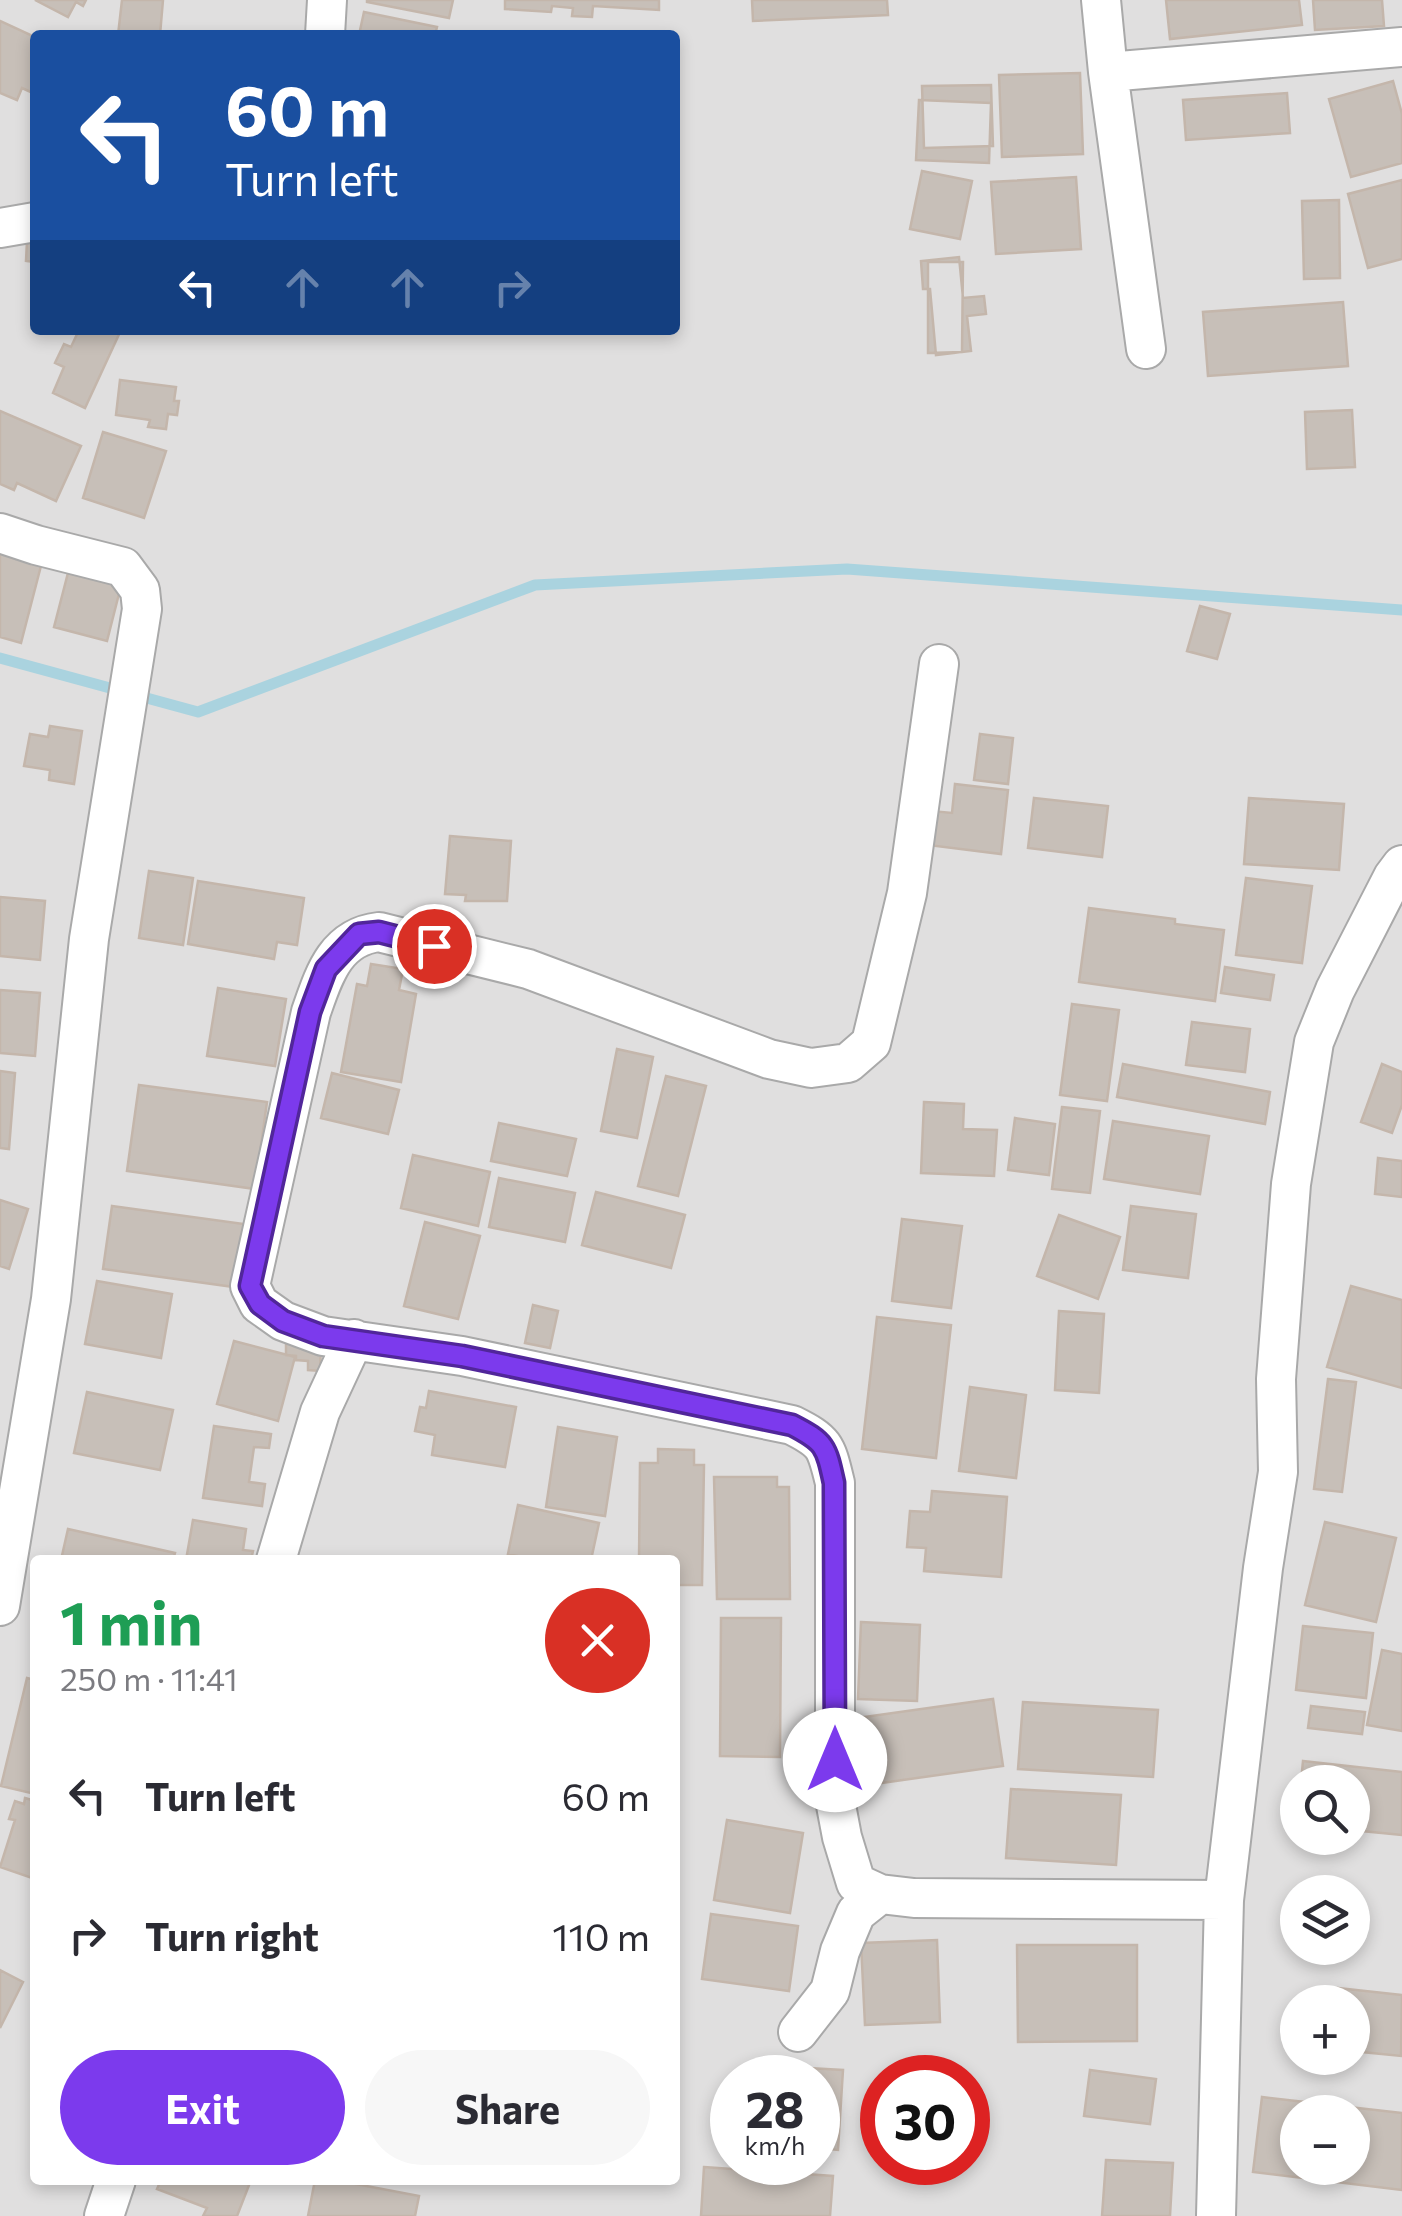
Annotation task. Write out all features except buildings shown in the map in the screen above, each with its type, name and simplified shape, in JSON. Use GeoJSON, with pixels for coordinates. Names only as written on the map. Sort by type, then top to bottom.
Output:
{"type":"FeatureCollection","features":[{"type":"Feature","properties":{"kind":"street"},"geometry":{"type":"LineString","coordinates":[[325,30],[328,0]]}},
{"type":"Feature","properties":{"kind":"street"},"geometry":{"type":"LineString","coordinates":[[1101,0],[1146,348]]}},
{"type":"Feature","properties":{"kind":"street"},"geometry":{"type":"LineString","coordinates":[[1108,72],[1402,47]]}},
{"type":"Feature","properties":{"kind":"street"},"geometry":{"type":"LineString","coordinates":[[0,228],[30,223]]}},
{"type":"Feature","properties":{"kind":"street"},"geometry":{"type":"LineString","coordinates":[[0,533],[123,568],[140,590],[142,609],[90,939],[51,1299],[0,1606]]}},
{"type":"Feature","properties":{"kind":"street"},"geometry":{"type":"LineString","coordinates":[[938,664],[907,893],[871,1043],[848,1063],[810,1068],[769,1059],[528,969],[379,932],[359,934],[326,969],[310,1012],[250,1286],[260,1304],[283,1321],[323,1336],[462,1356],[792,1425],[818,1438],[834,1483],[836,1800],[856,1883],[880,1894],[914,1898],[1224,1900]]}},
{"type":"Feature","properties":{"kind":"street"},"geometry":{"type":"LineString","coordinates":[[1216,2216],[1224,1900],[1278,1472],[1276,1379],[1291,1184],[1314,1042],[1335,990],[1402,865]]}},
{"type":"Feature","properties":{"kind":"street"},"geometry":{"type":"LineString","coordinates":[[277,1555],[320,1412],[354,1340]]}},
{"type":"Feature","properties":{"kind":"street"},"geometry":{"type":"LineString","coordinates":[[798,2032],[830,1991],[840,1951],[856,1913],[880,1894]]}},
{"type":"Feature","properties":{"kind":"street"},"geometry":{"type":"LineString","coordinates":[[104,2216],[114,2185]]}},
{"type":"Feature","properties":{"kind":"shaded area"},"geometry":{"type":"Polygon","coordinates":[[[0,0],[1402,0],[1402,2216],[0,2216],[0,0]]]}},
{"type":"Feature","properties":{"kind":"waterway"},"geometry":{"type":"LineString","coordinates":[[0,658],[198,712],[535,585],[847,569],[1402,610]]}},
{"type":"Feature","properties":{"kind":"route"},"geometry":{"type":"LineString","coordinates":[[434,946],[379,932],[359,934],[326,969],[310,1012],[250,1286],[260,1304],[283,1321],[323,1336],[462,1356],[792,1425],[818,1438],[834,1483],[835,1760]]}}]}
